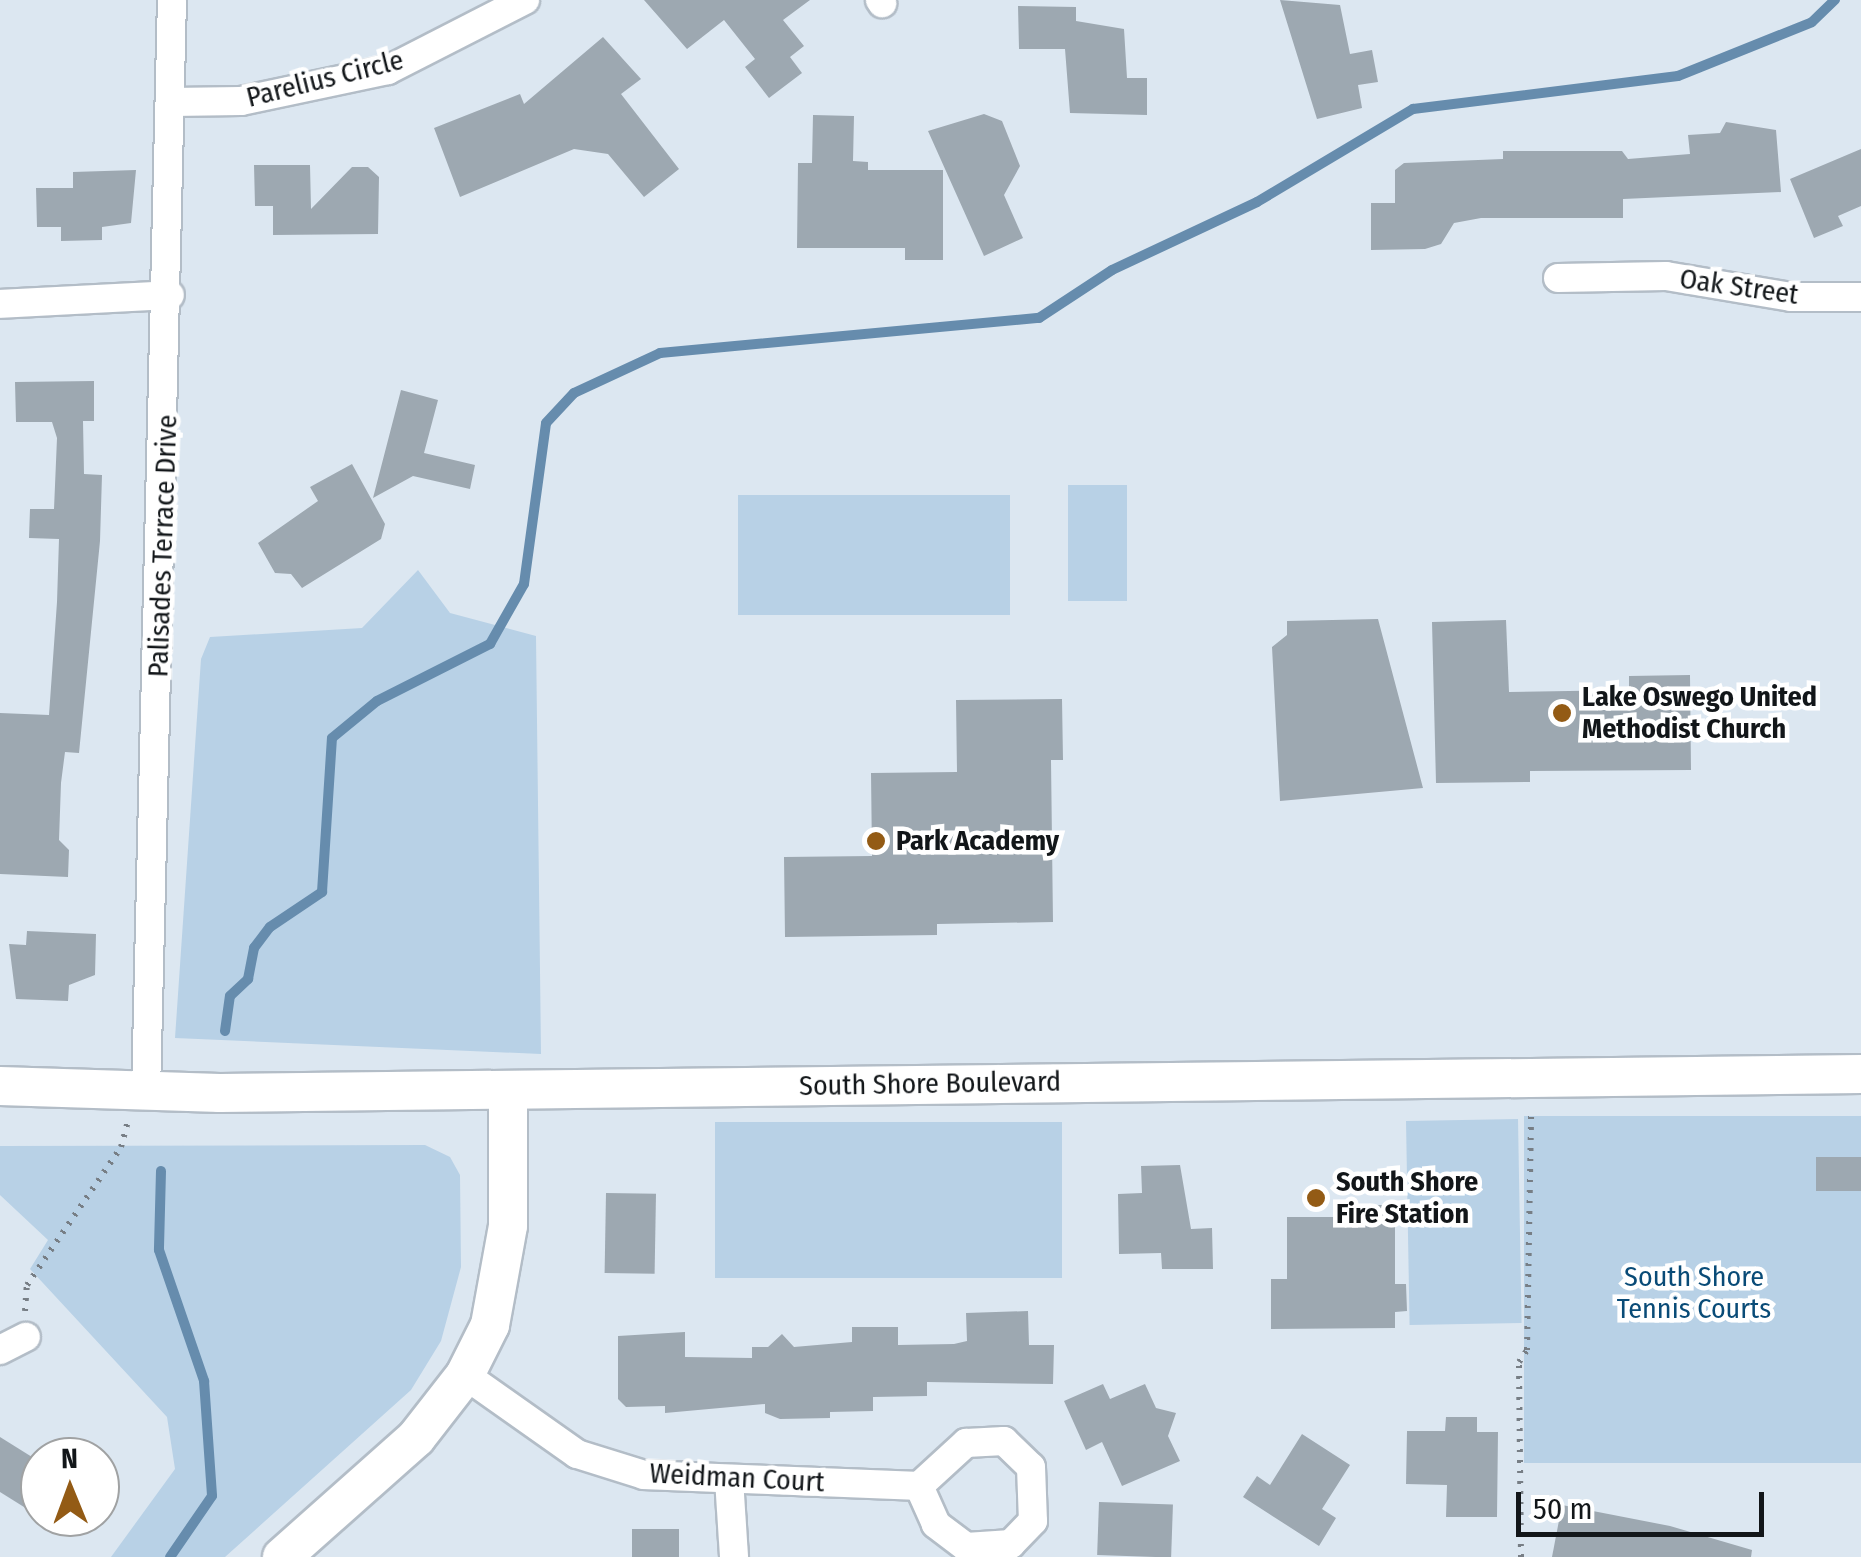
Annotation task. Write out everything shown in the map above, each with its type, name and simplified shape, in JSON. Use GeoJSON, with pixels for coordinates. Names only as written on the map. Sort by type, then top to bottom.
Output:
{"type":"FeatureCollection","features":[{"type":"Feature","properties":{"kind":"main road","name":"South Shore Boulevard"},"geometry":{"type":"LineString","coordinates":[[0,1086],[141,1093],[1861,1074]]}},
{"type":"Feature","properties":{"kind":"main road"},"geometry":{"type":"LineString","coordinates":[[282,1557],[416,1438],[465,1374],[503,1272],[508,1090]]}},
{"type":"Feature","properties":{"kind":"street","name":"Palisades Terrace Drive"},"geometry":{"type":"LineString","coordinates":[[141,1093],[170,295],[172,0]]}},
{"type":"Feature","properties":{"kind":"street","name":"Parelius Circle"},"geometry":{"type":"LineString","coordinates":[[172,102],[241,102],[388,70],[525,0]]}},
{"type":"Feature","properties":{"kind":"street","name":"Oak Street"},"geometry":{"type":"LineString","coordinates":[[1558,278],[1666,276],[1790,297],[1861,297]]}},
{"type":"Feature","properties":{"kind":"street"},"geometry":{"type":"LineString","coordinates":[[0,304],[170,295]]}},
{"type":"Feature","properties":{"kind":"street"},"geometry":{"type":"LineString","coordinates":[[0,1350],[26,1337]]}},
{"type":"Feature","properties":{"kind":"street","name":"Weidman Court"},"geometry":{"type":"LineString","coordinates":[[465,1374],[554,1440],[606,1466],[728,1480],[919,1486]]}},
{"type":"Feature","properties":{"kind":"street"},"geometry":{"type":"LineString","coordinates":[[1004,1441],[1031,1467],[1038,1504],[1011,1544],[966,1548],[936,1524],[919,1486],[966,1443],[1004,1441]]}},
{"type":"Feature","properties":{"kind":"street"},"geometry":{"type":"LineString","coordinates":[[728,1480],[734,1557]]}},
{"type":"Feature","properties":{"kind":"path"},"geometry":{"type":"LineString","coordinates":[[1520,1078],[1532,1112],[1526,1350],[1519,1362],[1521,1557]]}},
{"type":"Feature","properties":{"kind":"path"},"geometry":{"type":"LineString","coordinates":[[26,1337],[24,1292],[121,1147],[141,1093]]}},
{"type":"Feature","properties":{"kind":"green space"},"geometry":{"type":"Polygon","coordinates":[[[1068,485],[1127,485],[1127,601],[1068,601],[1068,485]]]}},
{"type":"Feature","properties":{"kind":"green space"},"geometry":{"type":"Polygon","coordinates":[[[738,495],[1010,495],[1010,615],[738,615],[738,495]]]}},
{"type":"Feature","properties":{"kind":"green space"},"geometry":{"type":"Polygon","coordinates":[[[418,570],[450,613],[536,636],[541,1054],[175,1038],[201,659],[210,637],[362,628],[418,570]]]}},
{"type":"Feature","properties":{"kind":"green space","name":"South Shore Tennis Courts"},"geometry":{"type":"Polygon","coordinates":[[[1524,1116],[1861,1116],[1861,1463],[1524,1463],[1524,1116]]]}},
{"type":"Feature","properties":{"kind":"green space"},"geometry":{"type":"Polygon","coordinates":[[[1518,1119],[1522,1323],[1410,1325],[1406,1121],[1518,1119]]]}},
{"type":"Feature","properties":{"kind":"green space"},"geometry":{"type":"Polygon","coordinates":[[[715,1122],[1062,1122],[1062,1278],[715,1278],[715,1122]]]}},
{"type":"Feature","properties":{"kind":"green space"},"geometry":{"type":"Polygon","coordinates":[[[425,1145],[450,1157],[460,1175],[461,1267],[441,1341],[411,1390],[225,1557],[111,1557],[175,1469],[167,1417],[30,1269],[48,1240],[0,1195],[0,1146],[425,1145]]]}},
{"type":"Feature","properties":{"kind":"building"},"geometry":{"type":"Polygon","coordinates":[[[644,0],[810,0],[783,20],[804,46],[790,57],[802,73],[769,98],[745,67],[755,59],[724,20],[687,49],[644,0]]]}},
{"type":"Feature","properties":{"kind":"building"},"geometry":{"type":"Polygon","coordinates":[[[1280,0],[1340,5],[1350,54],[1372,50],[1378,82],[1358,85],[1362,108],[1317,119],[1280,0]]]}},
{"type":"Feature","properties":{"kind":"building"},"geometry":{"type":"Polygon","coordinates":[[[1018,6],[1076,7],[1076,21],[1124,29],[1127,78],[1147,78],[1147,115],[1070,113],[1065,49],[1019,49],[1018,6]]]}},
{"type":"Feature","properties":{"kind":"building"},"geometry":{"type":"Polygon","coordinates":[[[603,37],[641,79],[621,94],[679,169],[644,197],[608,154],[574,149],[460,197],[434,128],[520,94],[524,104],[603,37]]]}},
{"type":"Feature","properties":{"kind":"building"},"geometry":{"type":"Polygon","coordinates":[[[984,114],[1002,121],[1020,166],[1004,195],[1023,238],[984,256],[928,131],[984,114]]]}},
{"type":"Feature","properties":{"kind":"building"},"geometry":{"type":"Polygon","coordinates":[[[813,115],[854,116],[853,161],[868,162],[868,170],[943,170],[943,260],[905,260],[905,248],[797,248],[798,163],[812,163],[813,115]]]}},
{"type":"Feature","properties":{"kind":"building"},"geometry":{"type":"Polygon","coordinates":[[[1726,122],[1776,130],[1781,192],[1623,199],[1623,218],[1481,218],[1454,223],[1441,244],[1425,249],[1371,250],[1371,203],[1395,203],[1395,170],[1404,163],[1503,159],[1503,151],[1622,151],[1628,159],[1690,154],[1688,135],[1720,133],[1726,122]]]}},
{"type":"Feature","properties":{"kind":"building"},"geometry":{"type":"Polygon","coordinates":[[[1861,149],[1861,206],[1838,216],[1843,226],[1814,238],[1790,179],[1861,149]]]}},
{"type":"Feature","properties":{"kind":"building"},"geometry":{"type":"Polygon","coordinates":[[[254,165],[310,165],[311,209],[352,167],[368,167],[379,177],[378,234],[273,235],[273,206],[255,206],[254,165]]]}},
{"type":"Feature","properties":{"kind":"building"},"geometry":{"type":"Polygon","coordinates":[[[136,170],[131,223],[102,227],[102,240],[61,241],[61,227],[37,227],[36,188],[73,188],[73,172],[136,170]]]}},
{"type":"Feature","properties":{"kind":"building"},"geometry":{"type":"Polygon","coordinates":[[[94,381],[94,421],[83,421],[84,474],[102,475],[100,541],[79,753],[65,752],[61,783],[59,840],[69,850],[68,877],[0,874],[0,713],[49,715],[59,539],[29,538],[30,509],[54,509],[57,438],[52,422],[16,422],[15,382],[94,381]]]}},
{"type":"Feature","properties":{"kind":"building"},"geometry":{"type":"Polygon","coordinates":[[[401,390],[438,400],[424,453],[475,465],[470,489],[413,476],[373,498],[401,390]]]}},
{"type":"Feature","properties":{"kind":"building"},"geometry":{"type":"Polygon","coordinates":[[[352,464],[385,524],[381,539],[302,588],[291,574],[275,573],[258,543],[318,501],[310,487],[352,464]]]}},
{"type":"Feature","properties":{"kind":"building"},"geometry":{"type":"Polygon","coordinates":[[[1378,619],[1423,788],[1280,801],[1272,647],[1287,635],[1287,621],[1378,619]]]}},
{"type":"Feature","properties":{"kind":"building"},"geometry":{"type":"Polygon","coordinates":[[[1506,620],[1509,692],[1629,690],[1629,676],[1690,675],[1691,770],[1530,771],[1530,782],[1436,783],[1432,622],[1506,620]]]}},
{"type":"Feature","properties":{"kind":"building"},"geometry":{"type":"Polygon","coordinates":[[[1062,699],[1063,760],[1051,760],[1053,922],[937,924],[937,935],[785,937],[784,857],[872,856],[871,773],[957,772],[956,700],[1062,699]]]}},
{"type":"Feature","properties":{"kind":"building"},"geometry":{"type":"Polygon","coordinates":[[[27,931],[96,934],[95,975],[69,985],[68,1001],[16,999],[9,944],[26,945],[27,931]]]}},
{"type":"Feature","properties":{"kind":"building"},"geometry":{"type":"Polygon","coordinates":[[[1816,1157],[1861,1157],[1861,1191],[1816,1191],[1816,1157]]]}},
{"type":"Feature","properties":{"kind":"building"},"geometry":{"type":"Polygon","coordinates":[[[1180,1165],[1191,1229],[1212,1228],[1213,1269],[1162,1269],[1161,1253],[1119,1254],[1118,1194],[1142,1193],[1141,1166],[1180,1165]]]}},
{"type":"Feature","properties":{"kind":"building"},"geometry":{"type":"Polygon","coordinates":[[[606,1193],[656,1194],[655,1274],[605,1273],[606,1193]]]}},
{"type":"Feature","properties":{"kind":"building"},"geometry":{"type":"Polygon","coordinates":[[[1360,1205],[1395,1205],[1395,1284],[1406,1284],[1407,1311],[1395,1312],[1395,1328],[1271,1329],[1271,1279],[1287,1279],[1287,1217],[1360,1217],[1360,1205]]]}},
{"type":"Feature","properties":{"kind":"building"},"geometry":{"type":"Polygon","coordinates":[[[1028,1311],[1029,1345],[1054,1345],[1053,1384],[927,1382],[927,1396],[873,1397],[873,1411],[830,1412],[830,1418],[780,1419],[765,1413],[765,1404],[665,1413],[665,1406],[626,1407],[618,1399],[618,1336],[685,1332],[685,1357],[752,1358],[752,1347],[768,1347],[782,1334],[794,1347],[852,1342],[852,1327],[898,1327],[898,1345],[954,1344],[967,1341],[966,1313],[1028,1311]]]}},
{"type":"Feature","properties":{"kind":"building"},"geometry":{"type":"Polygon","coordinates":[[[1103,1384],[1110,1399],[1145,1384],[1156,1408],[1176,1413],[1168,1436],[1180,1461],[1122,1486],[1102,1442],[1086,1450],[1064,1401],[1103,1384]]]}},
{"type":"Feature","properties":{"kind":"building"},"geometry":{"type":"Polygon","coordinates":[[[1446,1417],[1477,1417],[1477,1432],[1498,1432],[1497,1517],[1446,1517],[1447,1485],[1406,1484],[1407,1431],[1445,1431],[1446,1417]]]}},
{"type":"Feature","properties":{"kind":"building"},"geometry":{"type":"Polygon","coordinates":[[[1302,1434],[1350,1465],[1322,1509],[1336,1518],[1319,1546],[1243,1497],[1257,1476],[1270,1485],[1302,1434]]]}},
{"type":"Feature","properties":{"kind":"building"},"geometry":{"type":"Polygon","coordinates":[[[0,1437],[20,1450],[20,1504],[0,1492],[0,1437]]]}},
{"type":"Feature","properties":{"kind":"building"},"geometry":{"type":"Polygon","coordinates":[[[1099,1502],[1173,1505],[1171,1557],[1097,1555],[1099,1502]]]}},
{"type":"Feature","properties":{"kind":"building"},"geometry":{"type":"Polygon","coordinates":[[[1562,1505],[1670,1526],[1752,1550],[1751,1557],[1552,1557],[1562,1505]]]}},
{"type":"Feature","properties":{"kind":"building"},"geometry":{"type":"Polygon","coordinates":[[[632,1529],[679,1529],[679,1557],[632,1557],[632,1529]]]}},
{"type":"Feature","properties":{"kind":"waterway"},"geometry":{"type":"LineString","coordinates":[[225,1031],[230,996],[248,979],[254,948],[270,927],[322,892],[332,738],[377,701],[490,644],[524,584],[546,423],[574,393],[660,353],[1039,318],[1112,270],[1257,202],[1413,109],[1678,76],[1812,22],[1835,0]]}},
{"type":"Feature","properties":{"kind":"waterway"},"geometry":{"type":"LineString","coordinates":[[161,1171],[159,1250],[204,1381],[212,1496],[170,1557]]}},
{"type":"Feature","properties":{"kind":"place","name":"Lake Oswego United Methodist Church"},"geometry":{"type":"Point","coordinates":[1562,713]}},
{"type":"Feature","properties":{"kind":"place","name":"Park Academy"},"geometry":{"type":"Point","coordinates":[876,841]}},
{"type":"Feature","properties":{"kind":"place","name":"South Shore Fire Station"},"geometry":{"type":"Point","coordinates":[1316,1198]}}]}
